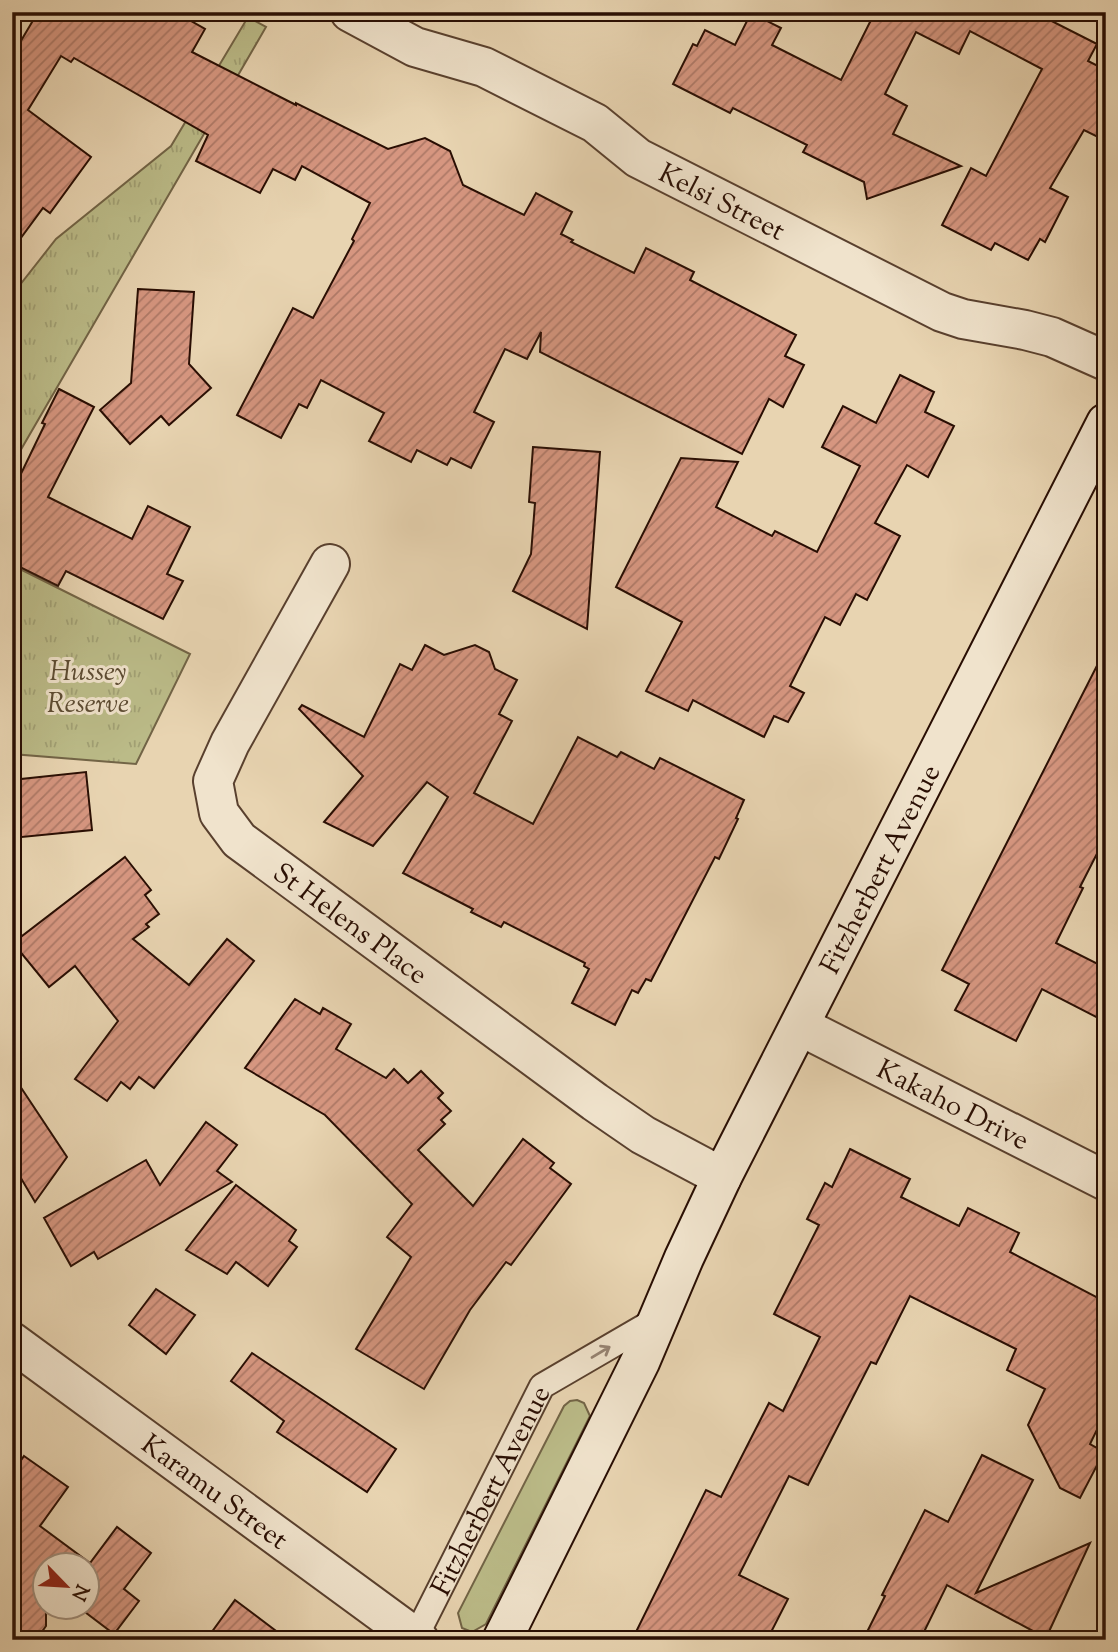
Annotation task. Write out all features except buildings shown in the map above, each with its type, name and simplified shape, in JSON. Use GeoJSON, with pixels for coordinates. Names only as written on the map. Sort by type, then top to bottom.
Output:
{"type":"FeatureCollection","features":[{"type":"Feature","properties":{"kind":"street","name":"Kelsi Street"},"geometry":{"type":"LineString","coordinates":[[350,12],[415,47],[484,67],[595,123],[638,158],[942,312],[963,319],[1052,337],[1106,361]]}},
{"type":"Feature","properties":{"kind":"street","name":"Fitzherbert Avenue"},"geometry":{"type":"LineString","coordinates":[[502,1640],[640,1363],[722,1177],[1106,423]]}},
{"type":"Feature","properties":{"kind":"street","name":"St Helens Place"},"geometry":{"type":"LineString","coordinates":[[330,564],[221,762],[213,781],[219,813],[239,840],[595,1102],[643,1135],[722,1177]]}},
{"type":"Feature","properties":{"kind":"street","name":"Kakaho Drive"},"geometry":{"type":"LineString","coordinates":[[800,1026],[1106,1181]]}},
{"type":"Feature","properties":{"kind":"street","name":"Karamu Street"},"geometry":{"type":"LineString","coordinates":[[12,1342],[416,1639]]}},
{"type":"Feature","properties":{"kind":"lane","name":"Fitzherbert Avenue"},"geometry":{"type":"LineString","coordinates":[[416,1639],[542,1386],[660,1317]]}},
{"type":"Feature","properties":{"kind":"green space"},"geometry":{"type":"Polygon","coordinates":[[[248,17],[266,27],[12,465],[12,295],[56,239],[171,146],[248,17]]]}},
{"type":"Feature","properties":{"kind":"green space","name":"Hussey Reserve"},"geometry":{"type":"Polygon","coordinates":[[[12,565],[190,654],[136,764],[12,754],[12,565]]]}},
{"type":"Feature","properties":{"kind":"green space"},"geometry":{"type":"Polygon","coordinates":[[[577,1400],[584,1403],[590,1416],[486,1624],[472,1632],[462,1628],[458,1613],[564,1406],[577,1400]]]}}]}
